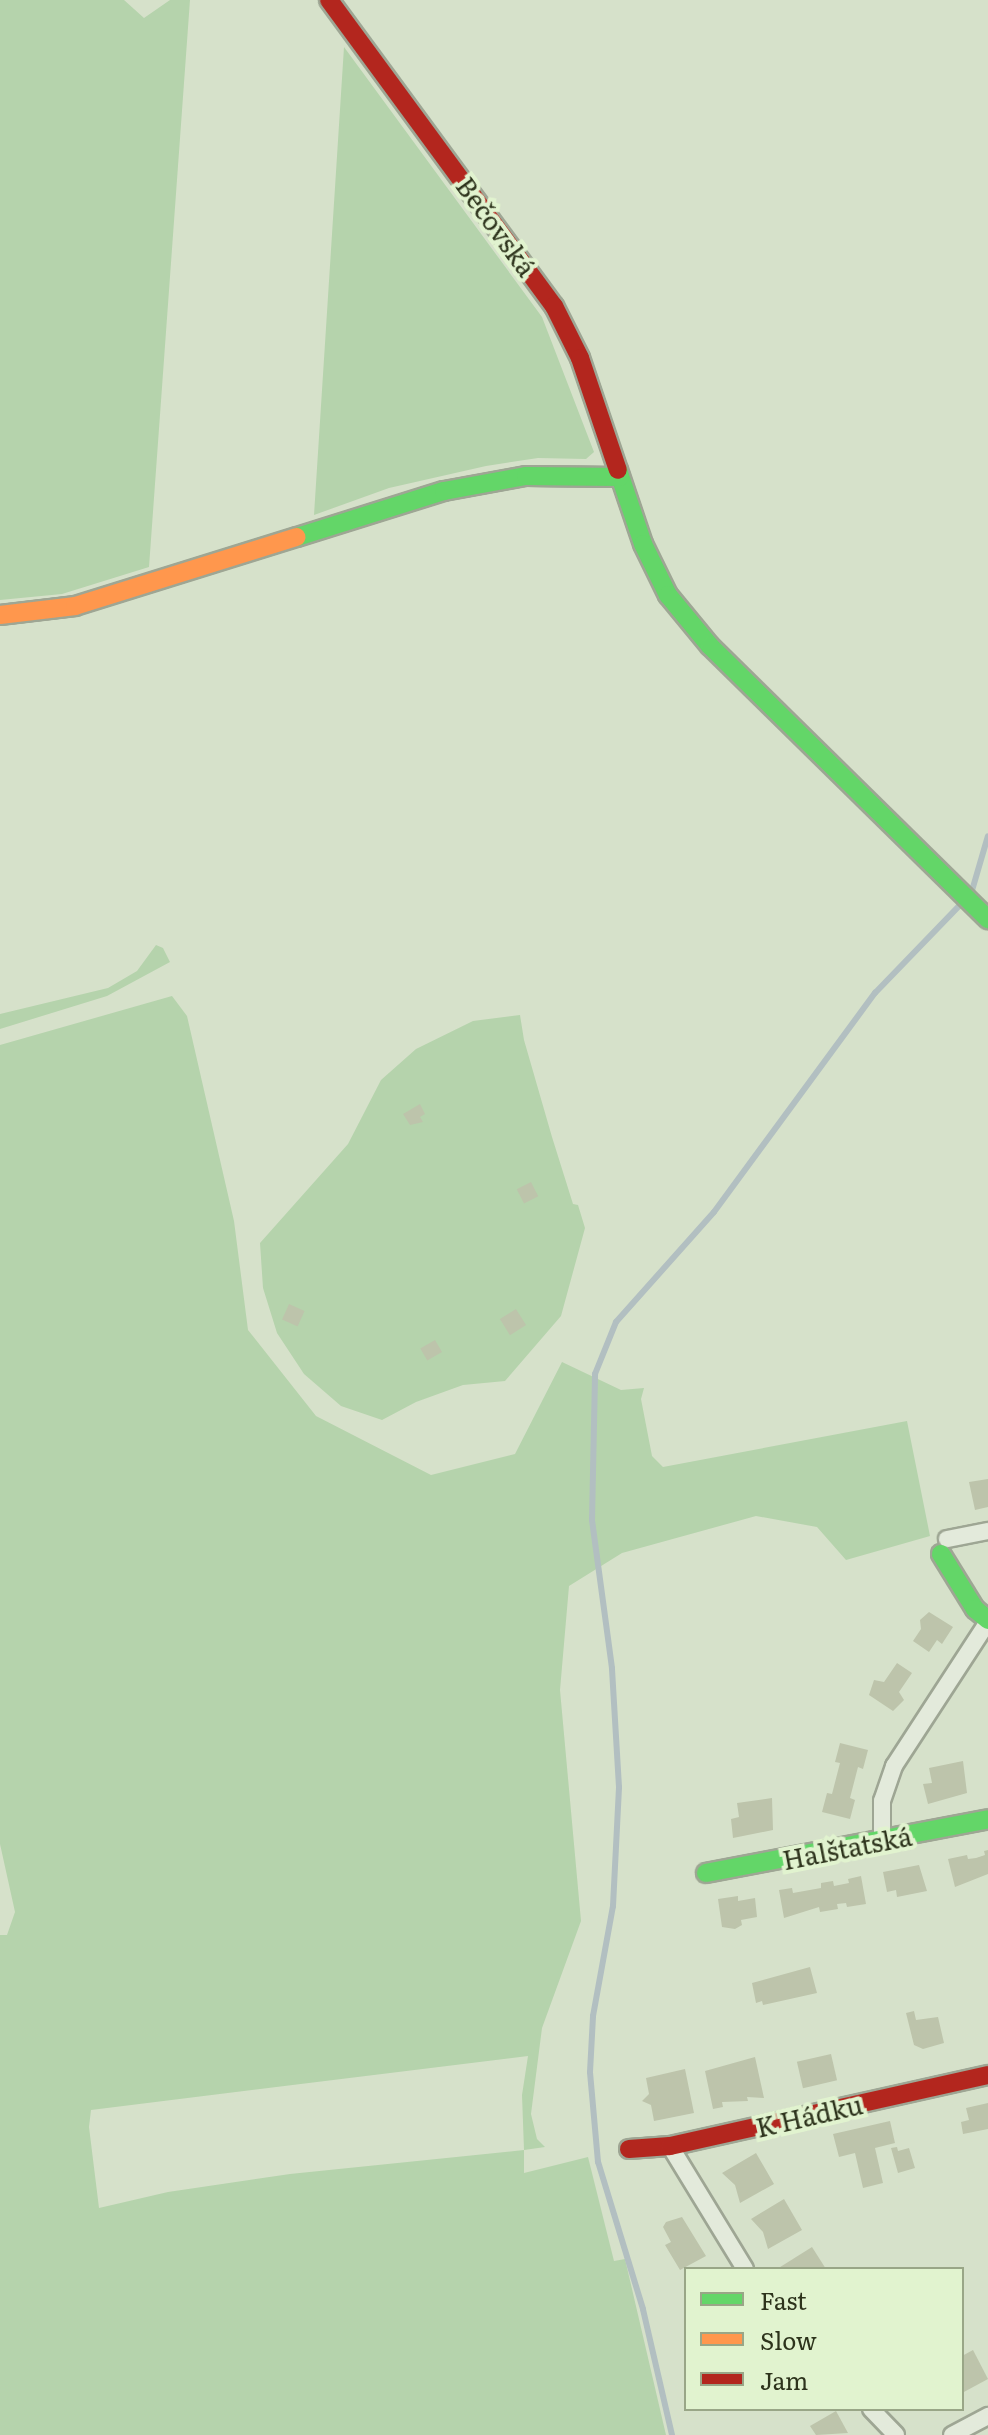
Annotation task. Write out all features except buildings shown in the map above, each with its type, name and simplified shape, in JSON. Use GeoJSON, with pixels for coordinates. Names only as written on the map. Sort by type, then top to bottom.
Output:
{"type":"FeatureCollection","features":[{"type":"Feature","properties":{"kind":"street","name":"Bečovská"},"geometry":{"type":"LineString","coordinates":[[329,0],[554,306],[580,358],[654,570],[688,622],[988,919]]}},
{"type":"Feature","properties":{"kind":"street"},"geometry":{"type":"LineString","coordinates":[[0,615],[75,606],[444,491],[526,476],[620,477]]}},
{"type":"Feature","properties":{"kind":"street"},"geometry":{"type":"LineString","coordinates":[[882,1842],[882,1801],[894,1766],[988,1621],[975,1609],[944,1546],[988,1531]]}},
{"type":"Feature","properties":{"kind":"street","name":"Halštatská"},"geometry":{"type":"LineString","coordinates":[[706,1873],[882,1842],[988,1819]]}},
{"type":"Feature","properties":{"kind":"street","name":"K Hádku"},"geometry":{"type":"LineString","coordinates":[[629,2149],[670,2146],[988,2075]]}},
{"type":"Feature","properties":{"kind":"street"},"geometry":{"type":"LineString","coordinates":[[670,2146],[744,2267]]}},
{"type":"Feature","properties":{"kind":"street"},"geometry":{"type":"LineString","coordinates":[[873,2411],[896,2435]]}},
{"type":"Feature","properties":{"kind":"street"},"geometry":{"type":"LineString","coordinates":[[952,2435],[988,2416]]}},
{"type":"Feature","properties":{"kind":"green space"},"geometry":{"type":"Polygon","coordinates":[[[0,0],[124,0],[144,18],[170,0],[190,0],[149,567],[62,594],[0,600],[0,0]]]}},
{"type":"Feature","properties":{"kind":"green space"},"geometry":{"type":"Polygon","coordinates":[[[344,47],[542,317],[594,452],[586,459],[538,458],[486,466],[389,488],[314,515],[344,47]]]}},
{"type":"Feature","properties":{"kind":"green space"},"geometry":{"type":"Polygon","coordinates":[[[156,945],[163,948],[170,962],[107,996],[0,1029],[0,1014],[108,988],[137,971],[156,945]]]}},
{"type":"Feature","properties":{"kind":"green space"},"geometry":{"type":"Polygon","coordinates":[[[172,996],[187,1016],[234,1221],[248,1330],[316,1416],[431,1475],[515,1454],[562,1362],[621,1390],[644,1388],[641,1399],[652,1456],[663,1467],[907,1421],[930,1536],[846,1560],[817,1527],[756,1516],[622,1553],[569,1586],[560,1690],[581,1921],[542,2028],[531,2114],[537,2139],[545,2147],[524,2150],[524,2173],[588,2157],[614,2261],[625,2259],[666,2435],[0,2435],[0,1935],[7,1935],[15,1912],[0,1844],[0,1045],[172,996]],[[528,2056],[91,2110],[89,2127],[99,2208],[168,2192],[290,2174],[524,2150],[522,2095],[528,2056]]]}},
{"type":"Feature","properties":{"kind":"green space"},"geometry":{"type":"Polygon","coordinates":[[[520,1015],[524,1040],[552,1137],[573,1204],[578,1205],[585,1228],[561,1316],[505,1381],[463,1385],[416,1402],[382,1420],[341,1406],[304,1374],[277,1333],[263,1288],[260,1243],[348,1144],[381,1080],[416,1049],[473,1021],[520,1015]]]}},
{"type":"Feature","properties":{"kind":"waterway"},"geometry":{"type":"LineString","coordinates":[[971,894],[988,836]]}},
{"type":"Feature","properties":{"kind":"waterway"},"geometry":{"type":"LineString","coordinates":[[672,2435],[643,2309],[598,2162],[590,2072],[593,2016],[613,1906],[619,1787],[612,1668],[592,1520],[595,1374],[616,1322],[714,1212],[875,993],[963,902]]}},
{"type":"Feature","properties":{"kind":"traffic: fast"},"geometry":{"type":"LineString","coordinates":[[618,470],[643,544],[668,595],[710,646],[988,919]]}},
{"type":"Feature","properties":{"kind":"traffic: fast"},"geometry":{"type":"LineString","coordinates":[[297,537],[444,491],[526,476],[620,477]]}},
{"type":"Feature","properties":{"kind":"traffic: fast"},"geometry":{"type":"LineString","coordinates":[[941,1554],[975,1609],[988,1620]]}},
{"type":"Feature","properties":{"kind":"traffic: fast"},"geometry":{"type":"LineString","coordinates":[[706,1873],[988,1819]]}},
{"type":"Feature","properties":{"kind":"traffic: slow"},"geometry":{"type":"LineString","coordinates":[[0,615],[75,606],[297,537]]}},
{"type":"Feature","properties":{"kind":"traffic: jam"},"geometry":{"type":"LineString","coordinates":[[329,0],[554,306],[580,358],[618,470]]}},
{"type":"Feature","properties":{"kind":"traffic: jam"},"geometry":{"type":"LineString","coordinates":[[629,2149],[670,2146],[988,2075]]}}]}
